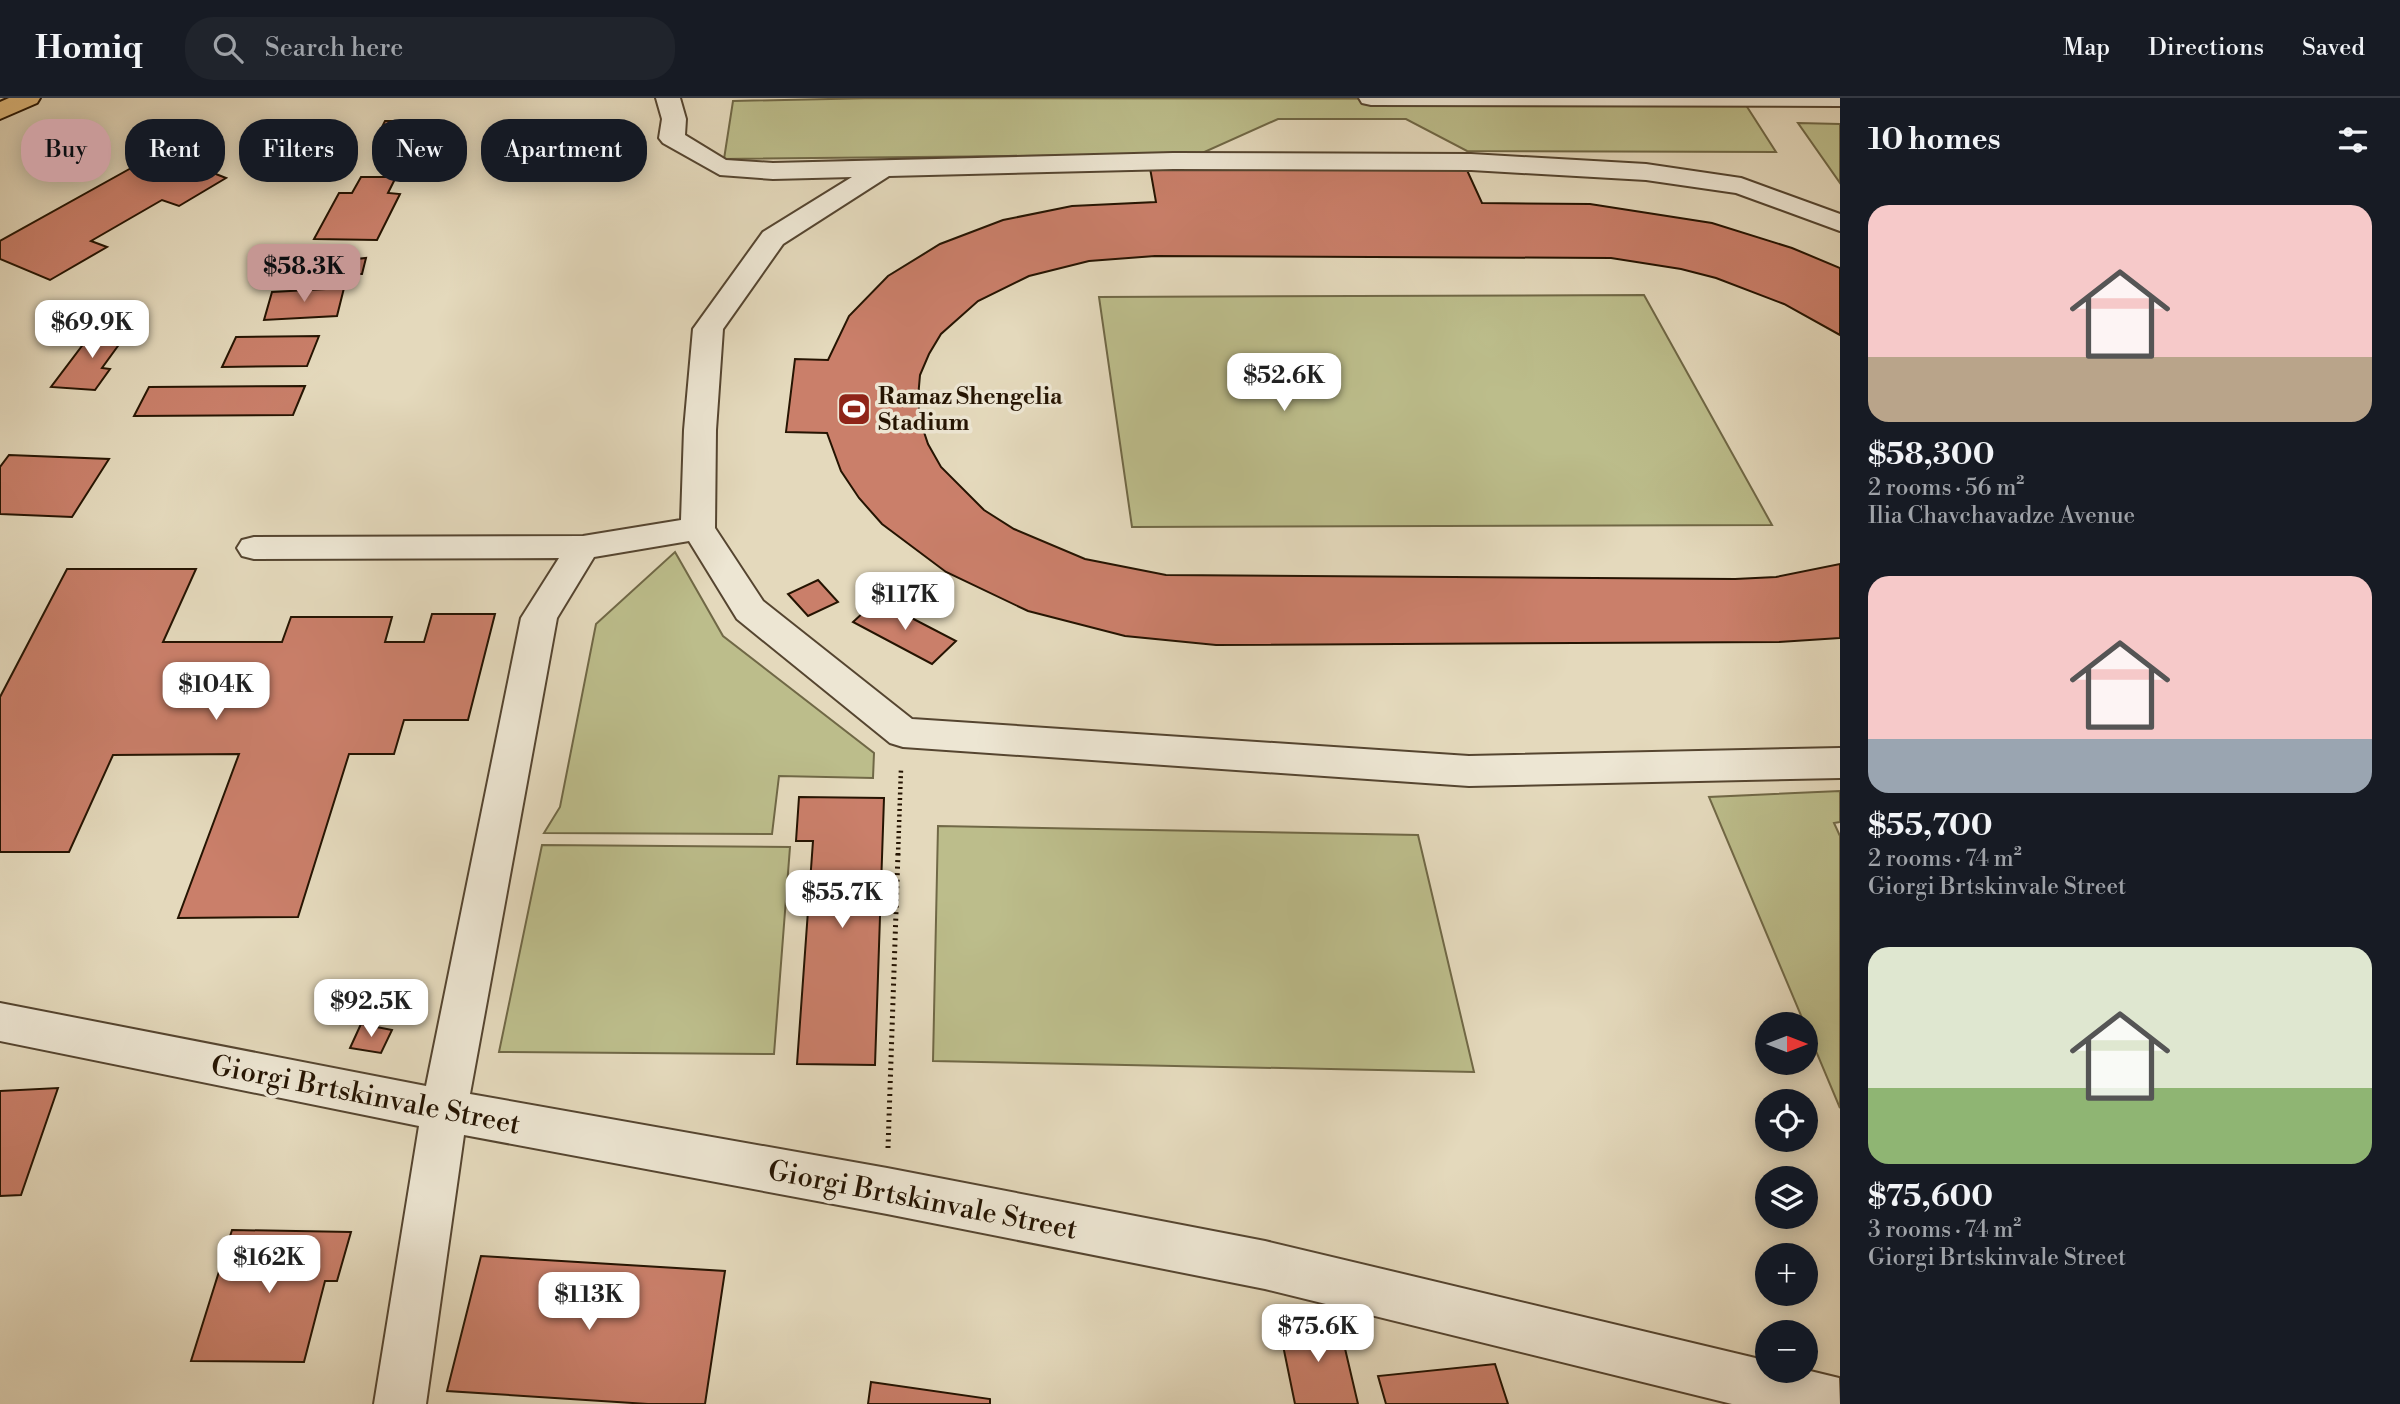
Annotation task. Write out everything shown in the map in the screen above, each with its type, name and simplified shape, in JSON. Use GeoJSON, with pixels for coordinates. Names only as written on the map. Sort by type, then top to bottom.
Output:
{"type":"FeatureCollection","features":[{"type":"Feature","properties":{"kind":"main road"},"geometry":{"type":"LineString","coordinates":[[0,112],[29,98]]}},
{"type":"Feature","properties":{"kind":"street"},"geometry":{"type":"LineString","coordinates":[[668,98],[674,120],[672,138],[720,167],[773,171],[1173,161],[1484,163],[1646,172],[1741,186],[1840,223]]}},
{"type":"Feature","properties":{"kind":"street"},"geometry":{"type":"LineString","coordinates":[[1371,98],[1840,99]]}},
{"type":"Feature","properties":{"kind":"street"},"geometry":{"type":"LineString","coordinates":[[882,169],[773,238],[708,329],[700,430],[698,528],[750,610],[903,733],[1469,771],[1840,763]]}},
{"type":"Feature","properties":{"kind":"street"},"geometry":{"type":"LineString","coordinates":[[254,548],[583,547],[698,528]]}},
{"type":"Feature","properties":{"kind":"street"},"geometry":{"type":"LineString","coordinates":[[400,1404],[446,1111],[539,618],[583,547]]}},
{"type":"Feature","properties":{"kind":"street","name":"Giorgi Brtskinvale Street"},"geometry":{"type":"LineString","coordinates":[[0,1022],[446,1111],[887,1191],[1265,1265],[1839,1404]]}},
{"type":"Feature","properties":{"kind":"path"},"geometry":{"type":"LineString","coordinates":[[887,1191],[903,733]]}},
{"type":"Feature","properties":{"kind":"green space"},"geometry":{"type":"Polygon","coordinates":[[[876,98],[1742,99],[1776,152],[1467,151],[1406,119],[1278,119],[1200,154],[724,159],[733,101],[876,98]]]}},
{"type":"Feature","properties":{"kind":"green space"},"geometry":{"type":"Polygon","coordinates":[[[1798,123],[1840,124],[1840,183],[1798,123]]]}},
{"type":"Feature","properties":{"kind":"green space"},"geometry":{"type":"Polygon","coordinates":[[[1644,295],[1772,525],[1132,527],[1099,297],[1644,295]]]}},
{"type":"Feature","properties":{"kind":"green space"},"geometry":{"type":"Polygon","coordinates":[[[675,552],[723,636],[874,753],[873,778],[779,776],[772,834],[544,833],[560,807],[596,624],[675,552]]]}},
{"type":"Feature","properties":{"kind":"green space"},"geometry":{"type":"Polygon","coordinates":[[[1840,791],[1840,822],[1834,823],[1840,836],[1840,1108],[1818,1056],[1818,1012],[1800,1012],[1709,797],[1840,791]]]}},
{"type":"Feature","properties":{"kind":"green space"},"geometry":{"type":"Polygon","coordinates":[[[938,826],[1418,835],[1474,1072],[933,1061],[938,826]]]}},
{"type":"Feature","properties":{"kind":"green space"},"geometry":{"type":"Polygon","coordinates":[[[542,845],[790,847],[774,1054],[499,1052],[542,845]]]}},
{"type":"Feature","properties":{"kind":"building","name":"Ramaz Shengelia Stadium"},"geometry":{"type":"Polygon","coordinates":[[[1150,168],[1466,168],[1482,203],[1590,204],[1712,223],[1792,248],[1840,268],[1840,335],[1784,304],[1716,278],[1681,269],[1611,258],[1155,256],[1089,261],[1029,276],[978,301],[941,334],[920,375],[920,420],[928,444],[941,467],[984,510],[1014,529],[1085,559],[1166,575],[1735,579],[1776,577],[1840,564],[1840,638],[1779,642],[1216,645],[1125,636],[1028,611],[946,572],[882,524],[859,498],[841,471],[827,433],[786,432],[795,359],[828,360],[849,316],[888,276],[940,244],[1003,220],[1072,206],[1156,202],[1150,168]]]}},
{"type":"Feature","properties":{"kind":"building"},"geometry":{"type":"Polygon","coordinates":[[[125,171],[125,182],[219,182],[179,206],[162,200],[91,241],[107,247],[50,280],[0,259],[0,241],[106,182],[111,182],[111,179],[125,171]]]}},
{"type":"Feature","properties":{"kind":"building"},"geometry":{"type":"Polygon","coordinates":[[[361,177],[372,177],[372,182],[394,182],[388,193],[400,194],[377,240],[314,239],[339,193],[352,193],[361,177]]]}},
{"type":"Feature","properties":{"kind":"building"},"geometry":{"type":"Polygon","coordinates":[[[357,253],[356,259],[366,258],[362,274],[351,274],[350,281],[287,284],[296,256],[357,253]]]}},
{"type":"Feature","properties":{"kind":"building"},"geometry":{"type":"Polygon","coordinates":[[[344,288],[337,316],[264,320],[272,292],[344,288]]]}},
{"type":"Feature","properties":{"kind":"building"},"geometry":{"type":"Polygon","coordinates":[[[97,326],[131,328],[102,368],[110,369],[95,390],[51,387],[97,326]]]}},
{"type":"Feature","properties":{"kind":"building"},"geometry":{"type":"Polygon","coordinates":[[[319,336],[307,366],[222,367],[236,337],[319,336]]]}},
{"type":"Feature","properties":{"kind":"building"},"geometry":{"type":"Polygon","coordinates":[[[305,386],[293,415],[134,416],[149,387],[305,386]]]}},
{"type":"Feature","properties":{"kind":"building"},"geometry":{"type":"Polygon","coordinates":[[[9,455],[109,459],[72,517],[0,514],[0,467],[9,455]]]}},
{"type":"Feature","properties":{"kind":"building"},"geometry":{"type":"Polygon","coordinates":[[[67,569],[196,569],[163,642],[282,642],[291,617],[392,617],[385,642],[424,642],[432,614],[495,614],[468,720],[404,720],[394,754],[349,754],[298,917],[178,918],[239,754],[113,755],[69,852],[0,852],[0,697],[67,569]]]}},
{"type":"Feature","properties":{"kind":"building"},"geometry":{"type":"Polygon","coordinates":[[[818,580],[838,602],[808,616],[788,594],[818,580]]]}},
{"type":"Feature","properties":{"kind":"building"},"geometry":{"type":"Polygon","coordinates":[[[877,600],[956,641],[932,664],[853,622],[877,600]]]}},
{"type":"Feature","properties":{"kind":"building"},"geometry":{"type":"Polygon","coordinates":[[[799,797],[884,798],[875,1065],[797,1064],[813,841],[796,841],[799,797]]]}},
{"type":"Feature","properties":{"kind":"building"},"geometry":{"type":"Polygon","coordinates":[[[361,1024],[392,1030],[381,1053],[350,1048],[361,1024]]]}},
{"type":"Feature","properties":{"kind":"building"},"geometry":{"type":"Polygon","coordinates":[[[58,1088],[21,1195],[0,1196],[0,1091],[58,1088]]]}},
{"type":"Feature","properties":{"kind":"building"},"geometry":{"type":"Polygon","coordinates":[[[232,1230],[351,1232],[337,1281],[325,1281],[304,1362],[191,1361],[232,1230]]]}},
{"type":"Feature","properties":{"kind":"building"},"geometry":{"type":"Polygon","coordinates":[[[481,1256],[725,1271],[705,1404],[648,1404],[447,1391],[481,1256]]]}},
{"type":"Feature","properties":{"kind":"building"},"geometry":{"type":"Polygon","coordinates":[[[1339,1323],[1358,1404],[1295,1404],[1279,1326],[1339,1323]]]}},
{"type":"Feature","properties":{"kind":"building"},"geometry":{"type":"Polygon","coordinates":[[[1495,1364],[1508,1404],[1386,1404],[1378,1376],[1495,1364]]]}},
{"type":"Feature","properties":{"kind":"building"},"geometry":{"type":"Polygon","coordinates":[[[871,1382],[990,1399],[990,1404],[868,1404],[871,1382]]]}},
{"type":"Feature","properties":{"kind":"place","name":"Ramaz Shengelia Stadium"},"geometry":{"type":"Point","coordinates":[854,409]}}]}
